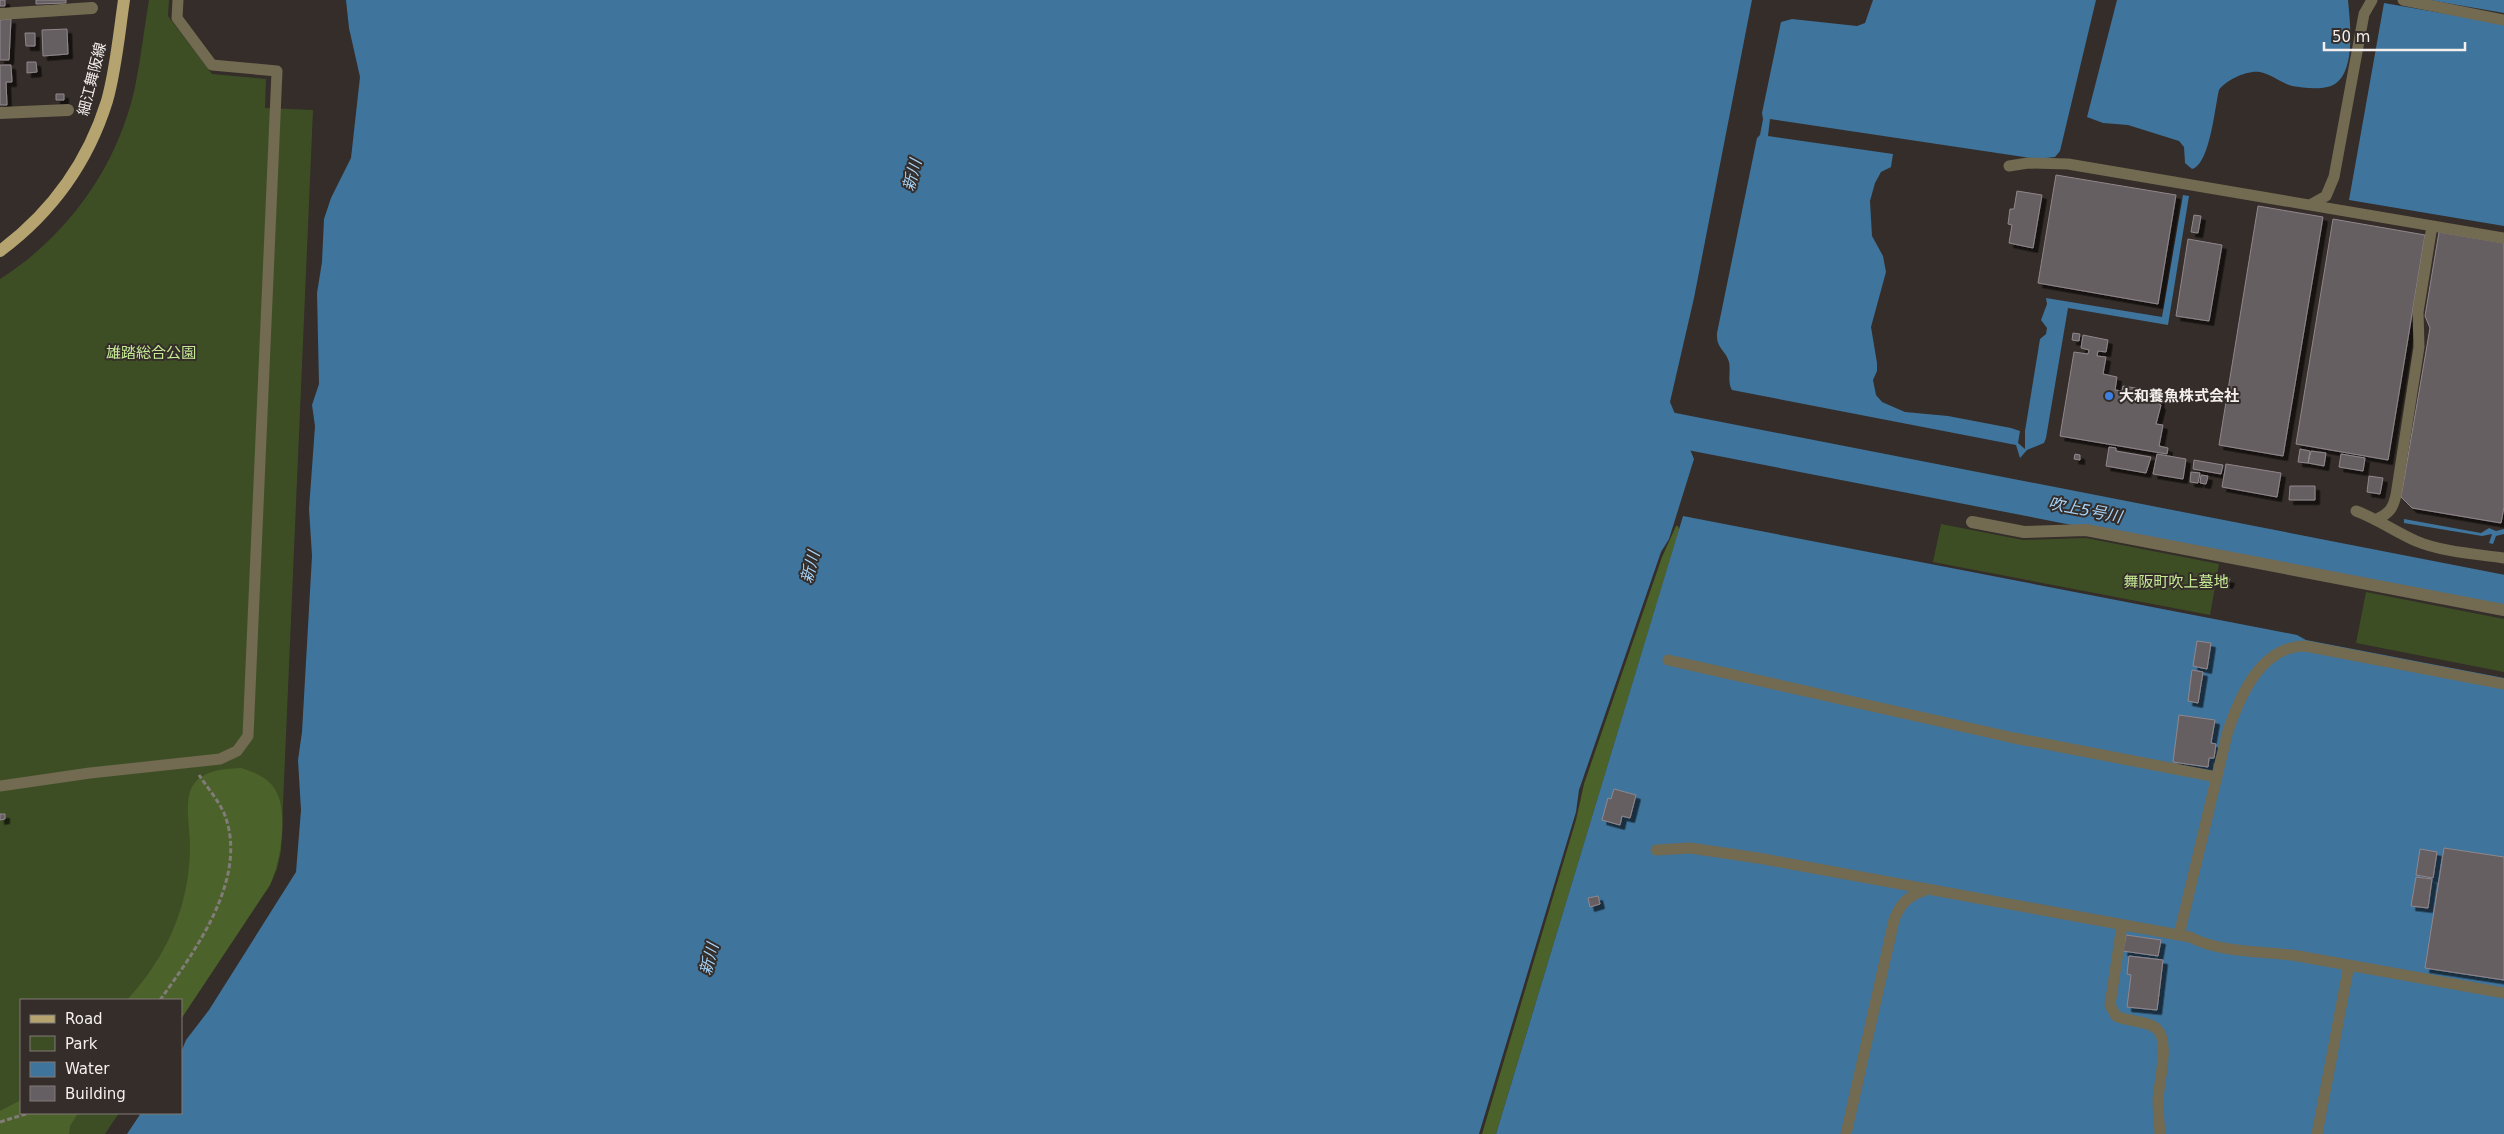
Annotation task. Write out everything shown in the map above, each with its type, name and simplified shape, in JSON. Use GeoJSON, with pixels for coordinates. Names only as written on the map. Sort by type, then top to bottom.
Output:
{"type":"FeatureCollection","features":[{"type":"Feature","properties":{"kind":"main road","name":"細江舞阪線"},"geometry":{"type":"LineString","coordinates":[[0,250],[25,231],[52,203],[85,155],[107,101],[124,0]]}},
{"type":"Feature","properties":{"kind":"street"},"geometry":{"type":"LineString","coordinates":[[0,14],[92,8]]}},
{"type":"Feature","properties":{"kind":"street"},"geometry":{"type":"LineString","coordinates":[[0,113],[68,110]]}},
{"type":"Feature","properties":{"kind":"street"},"geometry":{"type":"LineString","coordinates":[[1972,522],[2024,532],[2086,530],[2504,610]]}},
{"type":"Feature","properties":{"kind":"lane"},"geometry":{"type":"LineString","coordinates":[[0,786],[229,756],[244,744],[248,736],[277,70],[212,65],[177,18],[178,0]]}},
{"type":"Feature","properties":{"kind":"lane"},"geometry":{"type":"LineString","coordinates":[[2310,205],[2326,196],[2334,177],[2364,14],[2372,0]]}},
{"type":"Feature","properties":{"kind":"lane"},"geometry":{"type":"LineString","coordinates":[[2403,0],[2504,20]]}},
{"type":"Feature","properties":{"kind":"lane"},"geometry":{"type":"LineString","coordinates":[[2009,166],[2028,163],[2068,164],[2504,238]]}},
{"type":"Feature","properties":{"kind":"lane"},"geometry":{"type":"LineString","coordinates":[[2377,519],[2388,514],[2394,507],[2419,347],[2418,312],[2432,226]]}},
{"type":"Feature","properties":{"kind":"lane"},"geometry":{"type":"LineString","coordinates":[[2356,511],[2377,519],[2423,543],[2504,558]]}},
{"type":"Feature","properties":{"kind":"lane"},"geometry":{"type":"LineString","coordinates":[[2179,935],[2216,777],[2236,708],[2249,684],[2266,662],[2283,649],[2305,646],[2504,684]]}},
{"type":"Feature","properties":{"kind":"lane"},"geometry":{"type":"LineString","coordinates":[[1668,660],[2014,738],[2216,777]]}},
{"type":"Feature","properties":{"kind":"lane"},"geometry":{"type":"LineString","coordinates":[[1656,850],[1672,848],[1707,850],[2190,937],[2199,942],[2236,949],[2349,965],[2504,993]]}},
{"type":"Feature","properties":{"kind":"lane"},"geometry":{"type":"LineString","coordinates":[[1846,1134],[1894,920],[1904,901],[1912,894],[1926,890]]}},
{"type":"Feature","properties":{"kind":"lane"},"geometry":{"type":"LineString","coordinates":[[2122,925],[2110,1005],[2116,1016],[2150,1025],[2157,1029],[2162,1036],[2163,1054],[2158,1101],[2160,1134]]}},
{"type":"Feature","properties":{"kind":"lane"},"geometry":{"type":"LineString","coordinates":[[2317,1134],[2349,965]]}},
{"type":"Feature","properties":{"kind":"path"},"geometry":{"type":"LineString","coordinates":[[161,999],[197,947],[219,903],[229,866],[231,840],[224,813],[190,762]]}},
{"type":"Feature","properties":{"kind":"path"},"geometry":{"type":"LineString","coordinates":[[0,1122],[26,1114]]}},
{"type":"Feature","properties":{"kind":"green space","name":"雄踏総合公園"},"geometry":{"type":"Polygon","coordinates":[[[149,0],[169,0],[168,16],[212,74],[266,79],[265,108],[313,110],[281,851],[277,869],[270,885],[182,1017],[182,999],[20,999],[20,1114],[118,1114],[105,1134],[0,1134],[0,279],[25,262],[47,242],[87,197],[103,171],[116,144],[127,116],[139,65],[149,0]]]}},
{"type":"Feature","properties":{"kind":"green space","name":"舞阪町吹上墓地"},"geometry":{"type":"Polygon","coordinates":[[[1941,524],[2023,540],[2086,538],[2219,564],[2210,615],[1933,562],[1941,524]]]}},
{"type":"Feature","properties":{"kind":"green space"},"geometry":{"type":"Polygon","coordinates":[[[1676,526],[1678,526],[1679,530],[1496,1134],[1482,1134],[1576,820],[1584,784],[1662,557],[1676,526]]]}},
{"type":"Feature","properties":{"kind":"green space"},"geometry":{"type":"Polygon","coordinates":[[[2366,592],[2504,619],[2504,672],[2356,643],[2366,592]]]}},
{"type":"Feature","properties":{"kind":"green space"},"geometry":{"type":"Polygon","coordinates":[[[241,768],[253,772],[268,781],[277,793],[281,805],[282,819],[278,862],[270,885],[182,1017],[182,999],[128,999],[141,984],[164,949],[180,911],[189,871],[188,803],[191,789],[206,774],[220,770],[241,768]]]}},
{"type":"Feature","properties":{"kind":"green space"},"geometry":{"type":"Polygon","coordinates":[[[20,1101],[20,1114],[77,1114],[70,1126],[69,1134],[0,1134],[0,1111],[20,1101]]]}},
{"type":"Feature","properties":{"kind":"water","name":"新川"},"geometry":{"type":"Polygon","coordinates":[[[346,0],[1752,0],[1694,298],[1670,402],[1694,459],[1669,539],[1661,552],[1579,790],[1576,812],[1479,1134],[127,1134],[140,1114],[182,1114],[182,1050],[186,1040],[209,1010],[296,872],[301,810],[298,760],[302,732],[312,556],[309,509],[315,426],[312,405],[319,384],[317,293],[322,262],[324,219],[331,198],[351,158],[360,77],[349,28],[346,0]]]}},
{"type":"Feature","properties":{"kind":"water"},"geometry":{"type":"Polygon","coordinates":[[[1873,0],[2096,0],[2060,151],[2055,157],[2037,159],[1770,119],[1768,136],[1893,154],[1891,167],[1881,172],[1875,183],[1870,201],[1872,236],[1883,256],[1886,272],[1871,327],[1877,363],[1877,371],[1873,380],[1876,395],[1882,402],[1905,412],[1948,416],[2011,428],[2020,431],[2018,443],[2025,449],[2025,431],[2040,339],[2046,334],[2047,328],[2041,320],[2047,304],[2046,298],[2162,317],[2183,195],[2189,196],[2168,325],[2068,308],[2046,438],[2044,443],[2027,450],[2020,458],[2016,445],[1732,390],[1731,387],[1729,362],[1718,343],[1717,333],[1757,138],[1760,135],[1763,119],[1762,113],[1781,22],[1792,19],[1857,26],[1865,23],[1873,0]]]}},
{"type":"Feature","properties":{"kind":"water"},"geometry":{"type":"Polygon","coordinates":[[[2117,0],[2348,0],[2350,48],[2345,71],[2339,80],[2331,86],[2322,88],[2292,86],[2260,72],[2237,76],[2219,90],[2207,146],[2198,165],[2192,169],[2185,163],[2184,147],[2179,141],[2128,125],[2103,123],[2087,117],[2117,0]]]}},
{"type":"Feature","properties":{"kind":"water"},"geometry":{"type":"Polygon","coordinates":[[[2429,0],[2504,0],[2504,13],[2429,0]]]}},
{"type":"Feature","properties":{"kind":"water"},"geometry":{"type":"Polygon","coordinates":[[[2384,3],[2504,24],[2504,226],[2349,200],[2384,3]]]}},
{"type":"Feature","properties":{"kind":"water"},"geometry":{"type":"Polygon","coordinates":[[[1683,516],[2297,635],[2306,640],[2504,678],[2504,1134],[1496,1134],[1683,516]]]}},
{"type":"Feature","properties":{"kind":"water"},"geometry":{"type":"Polygon","coordinates":[[[2404,519],[2481,533],[2489,528],[2496,531],[2504,529],[2504,534],[2496,536],[2493,544],[2489,543],[2492,534],[2482,536],[2404,523],[2404,519]]]}},
{"type":"Feature","properties":{"kind":"building"},"geometry":{"type":"Polygon","coordinates":[[[0,0],[5,0],[5,6],[0,6],[0,0]]]}},
{"type":"Feature","properties":{"kind":"building"},"geometry":{"type":"Polygon","coordinates":[[[36,0],[66,0],[66,3],[36,4],[36,0]]]}},
{"type":"Feature","properties":{"kind":"building"},"geometry":{"type":"Polygon","coordinates":[[[11,19],[9,60],[0,60],[0,20],[11,19]]]}},
{"type":"Feature","properties":{"kind":"building"},"geometry":{"type":"Polygon","coordinates":[[[67,29],[68,54],[43,56],[42,30],[67,29]]]}},
{"type":"Feature","properties":{"kind":"building"},"geometry":{"type":"Polygon","coordinates":[[[25,33],[35,33],[35,46],[26,46],[25,33]]]}},
{"type":"Feature","properties":{"kind":"building"},"geometry":{"type":"Polygon","coordinates":[[[27,62],[36,62],[37,72],[27,73],[27,62]]]}},
{"type":"Feature","properties":{"kind":"building"},"geometry":{"type":"Polygon","coordinates":[[[0,65],[11,65],[12,82],[6,82],[7,105],[0,105],[0,65]]]}},
{"type":"Feature","properties":{"kind":"building"},"geometry":{"type":"Polygon","coordinates":[[[56,94],[64,94],[64,100],[56,100],[56,94]]]}},
{"type":"Feature","properties":{"kind":"building"},"geometry":{"type":"Polygon","coordinates":[[[2056,175],[2176,195],[2158,304],[2038,283],[2056,175]]]}},
{"type":"Feature","properties":{"kind":"building"},"geometry":{"type":"Polygon","coordinates":[[[2017,191],[2042,195],[2033,248],[2009,243],[2012,225],[2008,224],[2010,209],[2014,209],[2017,191]]]}},
{"type":"Feature","properties":{"kind":"building"},"geometry":{"type":"Polygon","coordinates":[[[2258,206],[2323,217],[2283,456],[2219,445],[2258,206]]]}},
{"type":"Feature","properties":{"kind":"building"},"geometry":{"type":"Polygon","coordinates":[[[2194,215],[2201,216],[2198,233],[2191,232],[2194,215]]]}},
{"type":"Feature","properties":{"kind":"building"},"geometry":{"type":"Polygon","coordinates":[[[2333,219],[2425,235],[2388,460],[2296,444],[2333,219]]]}},
{"type":"Feature","properties":{"kind":"building"},"geometry":{"type":"Polygon","coordinates":[[[2439,232],[2504,243],[2504,507],[2501,523],[2412,508],[2401,497],[2430,328],[2425,316],[2439,232]]]}},
{"type":"Feature","properties":{"kind":"building"},"geometry":{"type":"Polygon","coordinates":[[[2188,239],[2222,245],[2209,321],[2176,316],[2188,239]]]}},
{"type":"Feature","properties":{"kind":"building"},"geometry":{"type":"Polygon","coordinates":[[[2073,333],[2080,334],[2079,341],[2072,340],[2073,333]]]}},
{"type":"Feature","properties":{"kind":"building","name":"大和養魚株式会社"},"geometry":{"type":"Polygon","coordinates":[[[2083,335],[2108,340],[2106,352],[2098,351],[2097,356],[2106,357],[2103,374],[2117,377],[2115,390],[2122,391],[2123,386],[2141,389],[2141,394],[2160,397],[2159,404],[2161,405],[2156,424],[2163,425],[2159,446],[2168,448],[2167,454],[2060,436],[2074,352],[2088,354],[2089,350],[2081,348],[2083,335]]]}},
{"type":"Feature","properties":{"kind":"building"},"geometry":{"type":"Polygon","coordinates":[[[2109,447],[2116,448],[2116,451],[2151,457],[2146,473],[2106,466],[2109,447]]]}},
{"type":"Feature","properties":{"kind":"building"},"geometry":{"type":"Polygon","coordinates":[[[2300,449],[2310,451],[2308,463],[2298,462],[2300,449]]]}},
{"type":"Feature","properties":{"kind":"building"},"geometry":{"type":"Polygon","coordinates":[[[2311,451],[2326,453],[2324,466],[2308,463],[2311,451]]]}},
{"type":"Feature","properties":{"kind":"building"},"geometry":{"type":"Polygon","coordinates":[[[2075,454],[2080,455],[2080,460],[2074,459],[2075,454]]]}},
{"type":"Feature","properties":{"kind":"building"},"geometry":{"type":"Polygon","coordinates":[[[2157,454],[2186,459],[2183,479],[2153,474],[2157,454]]]}},
{"type":"Feature","properties":{"kind":"building"},"geometry":{"type":"Polygon","coordinates":[[[2341,454],[2365,458],[2363,471],[2339,467],[2341,454]]]}},
{"type":"Feature","properties":{"kind":"building"},"geometry":{"type":"Polygon","coordinates":[[[2194,460],[2223,465],[2221,474],[2193,469],[2194,460]]]}},
{"type":"Feature","properties":{"kind":"building"},"geometry":{"type":"Polygon","coordinates":[[[2226,464],[2281,473],[2277,497],[2222,487],[2226,464]]]}},
{"type":"Feature","properties":{"kind":"building"},"geometry":{"type":"Polygon","coordinates":[[[2191,472],[2200,473],[2198,483],[2190,482],[2191,472]]]}},
{"type":"Feature","properties":{"kind":"building"},"geometry":{"type":"Polygon","coordinates":[[[2201,475],[2208,476],[2206,484],[2200,483],[2201,475]]]}},
{"type":"Feature","properties":{"kind":"building"},"geometry":{"type":"Polygon","coordinates":[[[2369,476],[2383,478],[2380,494],[2367,492],[2369,476]]]}},
{"type":"Feature","properties":{"kind":"building"},"geometry":{"type":"Polygon","coordinates":[[[2290,486],[2315,486],[2315,500],[2289,500],[2290,486]]]}},
{"type":"Feature","properties":{"kind":"building"},"geometry":{"type":"Polygon","coordinates":[[[2225,578],[2230,579],[2228,584],[2224,583],[2225,578]]]}},
{"type":"Feature","properties":{"kind":"building"},"geometry":{"type":"Polygon","coordinates":[[[2197,641],[2211,643],[2207,669],[2193,666],[2197,641]]]}},
{"type":"Feature","properties":{"kind":"building"},"geometry":{"type":"Polygon","coordinates":[[[2192,670],[2203,672],[2198,703],[2188,701],[2192,670]]]}},
{"type":"Feature","properties":{"kind":"building"},"geometry":{"type":"Polygon","coordinates":[[[2179,715],[2215,720],[2211,743],[2216,744],[2214,758],[2209,758],[2208,767],[2173,762],[2179,715]]]}},
{"type":"Feature","properties":{"kind":"building"},"geometry":{"type":"Polygon","coordinates":[[[1614,789],[1636,795],[1630,818],[1622,816],[1620,825],[1602,820],[1608,798],[1611,799],[1614,789]]]}},
{"type":"Feature","properties":{"kind":"building"},"geometry":{"type":"Polygon","coordinates":[[[0,814],[5,814],[5,819],[0,820],[0,814]]]}},
{"type":"Feature","properties":{"kind":"building"},"geometry":{"type":"Polygon","coordinates":[[[2444,848],[2504,857],[2504,980],[2425,968],[2444,848]]]}},
{"type":"Feature","properties":{"kind":"building"},"geometry":{"type":"Polygon","coordinates":[[[2420,849],[2437,852],[2433,878],[2416,875],[2420,849]]]}},
{"type":"Feature","properties":{"kind":"building"},"geometry":{"type":"Polygon","coordinates":[[[2416,877],[2432,879],[2428,908],[2411,906],[2416,877]]]}},
{"type":"Feature","properties":{"kind":"building"},"geometry":{"type":"Polygon","coordinates":[[[1598,896],[1600,904],[1590,907],[1588,898],[1598,896]]]}},
{"type":"Feature","properties":{"kind":"building"},"geometry":{"type":"Polygon","coordinates":[[[2126,935],[2161,940],[2158,956],[2123,951],[2126,935]]]}},
{"type":"Feature","properties":{"kind":"building"},"geometry":{"type":"Polygon","coordinates":[[[2129,956],[2163,960],[2157,1010],[2127,1007],[2131,975],[2127,974],[2129,956]]]}},
{"type":"Feature","properties":{"kind":"waterway","name":"吹上5号川"},"geometry":{"type":"LineString","coordinates":[[1638,423],[2504,592]]}},
{"type":"Feature","properties":{"kind":"place","name":"大和養魚株式会社"},"geometry":{"type":"Point","coordinates":[2109,396]}}]}
